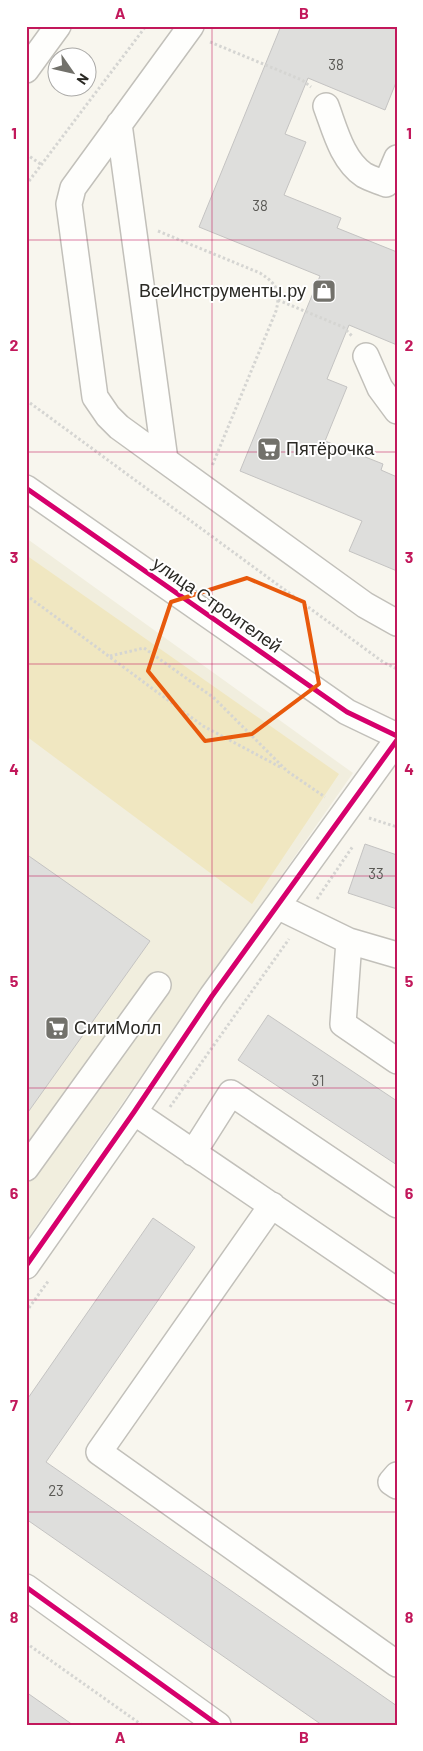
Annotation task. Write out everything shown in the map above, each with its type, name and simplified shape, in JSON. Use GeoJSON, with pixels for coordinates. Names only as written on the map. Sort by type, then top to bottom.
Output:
{"type":"FeatureCollection","features":[{"type":"Feature","properties":{"kind":"street"},"geometry":{"type":"LineString","coordinates":[[26,70],[58,26]]}},
{"type":"Feature","properties":{"kind":"street"},"geometry":{"type":"LineString","coordinates":[[189,30],[119,124],[73,188],[71,194],[69,204],[95,397],[104,412],[113,421],[165,460],[365,605],[397,623]]}},
{"type":"Feature","properties":{"kind":"street"},"geometry":{"type":"LineString","coordinates":[[326,106],[343,148],[352,163],[366,176],[391,186],[397,158]]}},
{"type":"Feature","properties":{"kind":"street"},"geometry":{"type":"LineString","coordinates":[[119,124],[165,460]]}},
{"type":"Feature","properties":{"kind":"street"},"geometry":{"type":"LineString","coordinates":[[366,356],[380,388],[397,411]]}},
{"type":"Feature","properties":{"kind":"street","name":"улица Строителей"},"geometry":{"type":"LineString","coordinates":[[26,488],[347,712],[397,738]]}},
{"type":"Feature","properties":{"kind":"street"},"geometry":{"type":"LineString","coordinates":[[26,1266],[134,1112],[212,996],[397,738]]}},
{"type":"Feature","properties":{"kind":"street"},"geometry":{"type":"LineString","coordinates":[[277,906],[349,940],[397,955]]}},
{"type":"Feature","properties":{"kind":"street"},"geometry":{"type":"LineString","coordinates":[[349,940],[343,1024],[397,1061]]}},
{"type":"Feature","properties":{"kind":"street"},"geometry":{"type":"LineString","coordinates":[[26,1168],[158,985]]}},
{"type":"Feature","properties":{"kind":"street"},"geometry":{"type":"LineString","coordinates":[[193,1153],[231,1093],[397,1205]]}},
{"type":"Feature","properties":{"kind":"street"},"geometry":{"type":"LineString","coordinates":[[134,1112],[397,1291]]}},
{"type":"Feature","properties":{"kind":"street"},"geometry":{"type":"LineString","coordinates":[[272,1205],[98,1452],[397,1664]]}},
{"type":"Feature","properties":{"kind":"street"},"geometry":{"type":"LineString","coordinates":[[397,1475],[391,1482],[397,1486]]}},
{"type":"Feature","properties":{"kind":"street"},"geometry":{"type":"LineString","coordinates":[[26,1587],[218,1725]]}},
{"type":"Feature","properties":{"kind":"path"},"geometry":{"type":"LineString","coordinates":[[26,185],[146,26]]}},
{"type":"Feature","properties":{"kind":"path"},"geometry":{"type":"LineString","coordinates":[[189,30],[302,80],[310,86],[326,106]]}},
{"type":"Feature","properties":{"kind":"path"},"geometry":{"type":"LineString","coordinates":[[26,154],[42,165]]}},
{"type":"Feature","properties":{"kind":"path"},"geometry":{"type":"LineString","coordinates":[[132,220],[260,273],[271,280],[275,286],[278,300],[276,311],[203,488]]}},
{"type":"Feature","properties":{"kind":"path"},"geometry":{"type":"LineString","coordinates":[[278,300],[346,329],[351,333],[366,356]]}},
{"type":"Feature","properties":{"kind":"path"},"geometry":{"type":"LineString","coordinates":[[26,400],[383,662],[397,669]]}},
{"type":"Feature","properties":{"kind":"path"},"geometry":{"type":"LineString","coordinates":[[26,595],[203,726],[287,771],[346,811]]}},
{"type":"Feature","properties":{"kind":"path"},"geometry":{"type":"LineString","coordinates":[[110,656],[144,648],[214,698],[287,771]]}},
{"type":"Feature","properties":{"kind":"path"},"geometry":{"type":"LineString","coordinates":[[366,827],[377,812]]}},
{"type":"Feature","properties":{"kind":"path"},"geometry":{"type":"LineString","coordinates":[[156,1127],[304,919],[356,842]]}},
{"type":"Feature","properties":{"kind":"path"},"geometry":{"type":"LineString","coordinates":[[26,1312],[54,1272]]}},
{"type":"Feature","properties":{"kind":"path"},"geometry":{"type":"LineString","coordinates":[[26,1643],[142,1725]]}},
{"type":"Feature","properties":{"kind":"highlighted area"},"geometry":{"type":"Polygon","coordinates":[[[247,578],[304,602],[319,684],[252,734],[205,741],[148,671],[171,602],[247,578]]]}},
{"type":"Feature","properties":{"kind":"shaded area"},"geometry":{"type":"Polygon","coordinates":[[[26,538],[353,773],[26,1241],[26,538]]]}},
{"type":"Feature","properties":{"kind":"shaded area"},"geometry":{"type":"Polygon","coordinates":[[[26,555],[339,774],[252,904],[26,736],[26,555]]]}},
{"type":"Feature","properties":{"kind":"building"},"geometry":{"type":"Polygon","coordinates":[[[281,26],[397,26],[397,80],[385,110],[308,78],[285,134],[306,142],[284,195],[341,218],[337,228],[397,252],[397,345],[349,325],[327,379],[347,387],[325,441],[383,464],[381,470],[397,477],[397,571],[349,551],[362,521],[240,471],[320,276],[199,227],[281,26]]]}},
{"type":"Feature","properties":{"kind":"building"},"geometry":{"type":"Polygon","coordinates":[[[365,844],[397,855],[397,909],[348,893],[365,844]]]}},
{"type":"Feature","properties":{"kind":"building","name":"СитиМолл"},"geometry":{"type":"Polygon","coordinates":[[[26,854],[150,941],[26,1115],[26,854]]]}},
{"type":"Feature","properties":{"kind":"building"},"geometry":{"type":"Polygon","coordinates":[[[268,1015],[397,1101],[397,1165],[238,1060],[268,1015]]]}},
{"type":"Feature","properties":{"kind":"building"},"geometry":{"type":"Polygon","coordinates":[[[153,1218],[195,1247],[46,1462],[397,1706],[397,1725],[322,1725],[26,1519],[26,1401],[153,1218]]]}},
{"type":"Feature","properties":{"kind":"building"},"geometry":{"type":"Polygon","coordinates":[[[26,1692],[73,1725],[26,1725],[26,1692]]]}},
{"type":"Feature","properties":{"kind":"cycle path"},"geometry":{"type":"LineString","coordinates":[[26,488],[347,712],[397,736]]}},
{"type":"Feature","properties":{"kind":"cycle path"},"geometry":{"type":"LineString","coordinates":[[26,1266],[134,1112],[212,996],[397,740]]}},
{"type":"Feature","properties":{"kind":"cycle path"},"geometry":{"type":"LineString","coordinates":[[26,1587],[218,1725]]}},
{"type":"Feature","properties":{"kind":"place","name":"ВсеИнструменты.ру"},"geometry":{"type":"Point","coordinates":[324,291]}},
{"type":"Feature","properties":{"kind":"place","name":"Пятёрочка"},"geometry":{"type":"Point","coordinates":[269,449]}},
{"type":"Feature","properties":{"kind":"place","name":"СитиМолл"},"geometry":{"type":"Point","coordinates":[57,1028]}}]}
